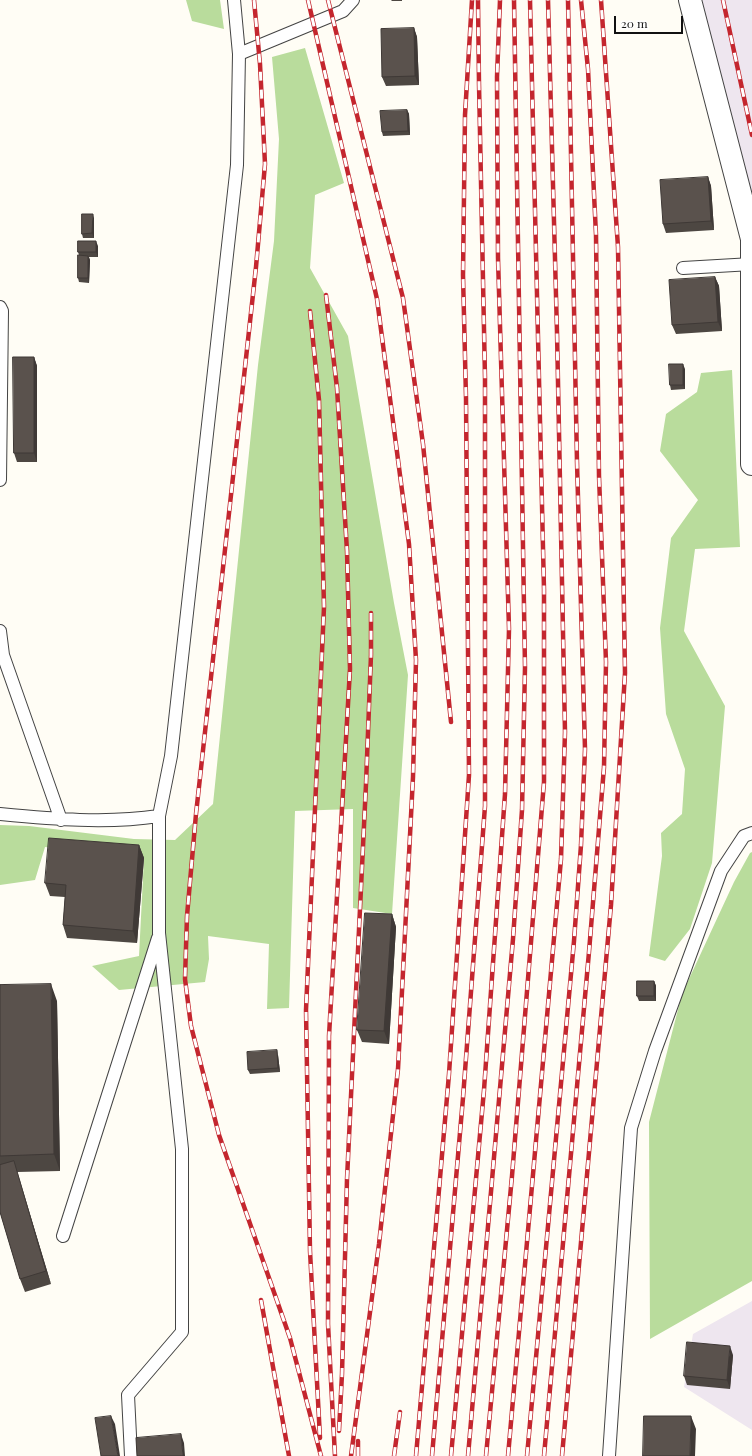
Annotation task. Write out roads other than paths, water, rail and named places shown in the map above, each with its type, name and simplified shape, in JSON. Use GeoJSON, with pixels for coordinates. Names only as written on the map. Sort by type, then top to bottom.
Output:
{"type":"FeatureCollection","features":[{"type":"Feature","properties":{"kind":"street"},"geometry":{"type":"LineString","coordinates":[[690,0],[752,239],[752,464]]}},
{"type":"Feature","properties":{"kind":"lane"},"geometry":{"type":"LineString","coordinates":[[132,1456],[128,1395],[182,1332],[182,1149],[159,933],[159,816],[171,756],[237,165],[239,54],[234,0]]}},
{"type":"Feature","properties":{"kind":"lane"},"geometry":{"type":"LineString","coordinates":[[239,54],[343,11],[353,0]]}},
{"type":"Feature","properties":{"kind":"lane"},"geometry":{"type":"LineString","coordinates":[[684,268],[752,264]]}},
{"type":"Feature","properties":{"kind":"lane"},"geometry":{"type":"LineString","coordinates":[[0,307],[2,311],[0,480]]}},
{"type":"Feature","properties":{"kind":"lane"},"geometry":{"type":"LineString","coordinates":[[0,631],[3,654],[61,820]]}},
{"type":"Feature","properties":{"kind":"lane"},"geometry":{"type":"LineString","coordinates":[[0,814],[61,820],[135,819],[159,816]]}},
{"type":"Feature","properties":{"kind":"lane"},"geometry":{"type":"LineString","coordinates":[[609,1456],[631,1128],[655,1051],[721,870],[744,836],[752,833]]}},
{"type":"Feature","properties":{"kind":"lane"},"geometry":{"type":"LineString","coordinates":[[63,1236],[159,933]]}},
{"type":"Feature","properties":{"kind":"railway"},"geometry":{"type":"LineString","coordinates":[[254,0],[260,64],[265,164],[256,267],[196,814],[187,916],[185,979],[191,1026],[219,1135],[290,1338],[321,1456]]}},
{"type":"Feature","properties":{"kind":"railway"},"geometry":{"type":"LineString","coordinates":[[308,0],[377,299],[409,544],[416,660],[413,777],[398,1069],[379,1244],[351,1456]]}},
{"type":"Feature","properties":{"kind":"railway"},"geometry":{"type":"LineString","coordinates":[[328,0],[403,298],[423,444],[451,722]]}},
{"type":"Feature","properties":{"kind":"railway"},"geometry":{"type":"LineString","coordinates":[[416,1456],[449,1074],[469,775],[466,398],[463,275],[465,115],[472,0]]}},
{"type":"Feature","properties":{"kind":"railway"},"geometry":{"type":"LineString","coordinates":[[432,1456],[463,1098],[485,806],[485,378],[478,0]]}},
{"type":"Feature","properties":{"kind":"railway"},"geometry":{"type":"LineString","coordinates":[[451,1456],[484,1090],[505,794],[509,629],[498,258],[497,77],[500,0]]}},
{"type":"Feature","properties":{"kind":"railway"},"geometry":{"type":"LineString","coordinates":[[468,1456],[513,939],[522,810],[525,667],[514,0]]}},
{"type":"Feature","properties":{"kind":"railway"},"geometry":{"type":"LineString","coordinates":[[486,1456],[512,1176],[544,782],[544,589],[530,0]]}},
{"type":"Feature","properties":{"kind":"railway"},"geometry":{"type":"LineString","coordinates":[[508,1456],[561,859],[565,732],[557,332],[548,0]]}},
{"type":"Feature","properties":{"kind":"railway"},"geometry":{"type":"LineString","coordinates":[[527,1456],[574,941],[581,845],[585,749],[577,462],[568,0]]}},
{"type":"Feature","properties":{"kind":"railway"},"geometry":{"type":"LineString","coordinates":[[544,1456],[604,767],[606,662],[599,476],[596,235],[588,69],[581,0]]}},
{"type":"Feature","properties":{"kind":"railway"},"geometry":{"type":"LineString","coordinates":[[562,1456],[611,905],[625,673],[618,247],[601,0]]}},
{"type":"Feature","properties":{"kind":"railway"},"geometry":{"type":"LineString","coordinates":[[723,0],[752,135]]}},
{"type":"Feature","properties":{"kind":"railway"},"geometry":{"type":"LineString","coordinates":[[326,295],[337,388],[347,551],[350,669],[329,1036],[328,1324],[335,1456]]}},
{"type":"Feature","properties":{"kind":"railway"},"geometry":{"type":"LineString","coordinates":[[310,311],[319,400],[324,607],[306,1010],[310,1251],[320,1438]]}},
{"type":"Feature","properties":{"kind":"railway"},"geometry":{"type":"LineString","coordinates":[[339,1431],[347,1179],[366,784],[371,655],[371,613]]}},
{"type":"Feature","properties":{"kind":"railway"},"geometry":{"type":"LineString","coordinates":[[261,1300],[289,1456]]}},
{"type":"Feature","properties":{"kind":"railway"},"geometry":{"type":"LineString","coordinates":[[394,1456],[400,1412]]}},
{"type":"Feature","properties":{"kind":"railway"},"geometry":{"type":"LineString","coordinates":[[358,1441],[358,1456]]}}]}
